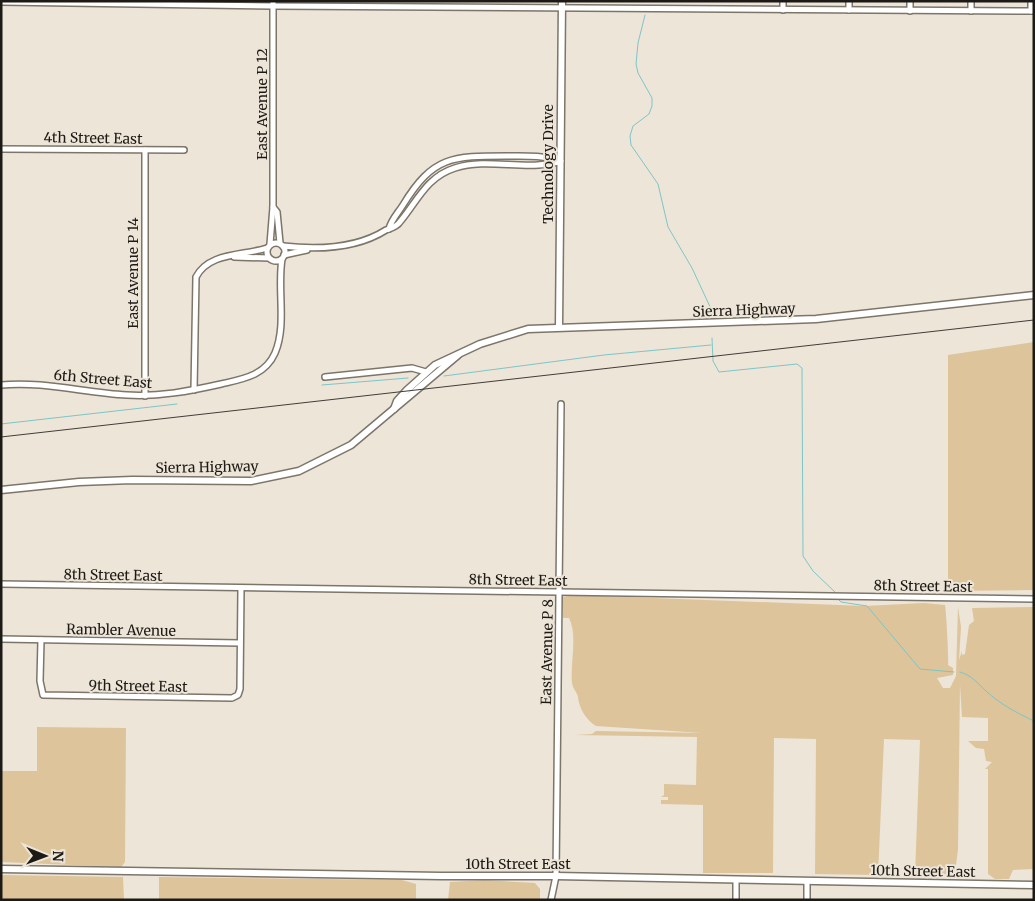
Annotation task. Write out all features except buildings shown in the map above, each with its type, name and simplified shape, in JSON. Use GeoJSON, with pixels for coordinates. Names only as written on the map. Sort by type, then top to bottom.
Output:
{"type":"FeatureCollection","features":[{"type":"Feature","properties":{"kind":"main road","name":"Technology Drive"},"geometry":{"type":"LineString","coordinates":[[559,327],[562,4]]}},
{"type":"Feature","properties":{"kind":"main road","name":"Sierra Highway"},"geometry":{"type":"LineString","coordinates":[[394,408],[396,401],[426,372],[449,357],[514,333],[559,327],[816,319],[1034,294]]}},
{"type":"Feature","properties":{"kind":"main road","name":"Sierra Highway"},"geometry":{"type":"LineString","coordinates":[[1,490],[79,482],[132,480],[243,481],[276,477],[322,461],[351,444],[459,354]]}},
{"type":"Feature","properties":{"kind":"main road","name":"10th Street East"},"geometry":{"type":"LineString","coordinates":[[1,869],[556,876],[1034,885]]}},
{"type":"Feature","properties":{"kind":"street"},"geometry":{"type":"LineString","coordinates":[[783,1],[783,10]]}},
{"type":"Feature","properties":{"kind":"street"},"geometry":{"type":"LineString","coordinates":[[849,1],[849,10]]}},
{"type":"Feature","properties":{"kind":"street"},"geometry":{"type":"LineString","coordinates":[[910,1],[910,11]]}},
{"type":"Feature","properties":{"kind":"street"},"geometry":{"type":"LineString","coordinates":[[971,1],[971,11]]}},
{"type":"Feature","properties":{"kind":"street"},"geometry":{"type":"LineString","coordinates":[[1,2],[562,4],[783,10],[1032,11],[1031,1]]}},
{"type":"Feature","properties":{"kind":"street","name":"East Avenue P 12"},"geometry":{"type":"LineString","coordinates":[[269,258],[273,207],[273,4]]}},
{"type":"Feature","properties":{"kind":"street","name":"4th Street East"},"geometry":{"type":"LineString","coordinates":[[1,148],[184,150]]}},
{"type":"Feature","properties":{"kind":"street","name":"East Avenue P 14"},"geometry":{"type":"LineString","coordinates":[[144,396],[145,150]]}},
{"type":"Feature","properties":{"kind":"street"},"geometry":{"type":"LineString","coordinates":[[389,229],[391,222],[415,185],[435,167],[451,160],[472,156],[547,156],[561,161]]}},
{"type":"Feature","properties":{"kind":"street"},"geometry":{"type":"LineString","coordinates":[[194,390],[196,276],[206,263],[269,246],[282,245],[315,248],[361,244],[397,225],[427,185],[446,171],[466,166],[546,166],[561,161]]}},
{"type":"Feature","properties":{"kind":"street","name":"East Avenue P 12"},"geometry":{"type":"LineString","coordinates":[[273,207],[277,212],[283,257]]}},
{"type":"Feature","properties":{"kind":"street"},"geometry":{"type":"LineString","coordinates":[[234,256],[269,258],[276,261],[283,257],[315,248]]}},
{"type":"Feature","properties":{"kind":"street","name":"6th Street East"},"geometry":{"type":"LineString","coordinates":[[1,385],[36,384],[144,396],[194,390],[248,377],[268,364],[279,340],[283,257]]}},
{"type":"Feature","properties":{"kind":"street"},"geometry":{"type":"LineString","coordinates":[[325,377],[412,368],[426,372]]}},
{"type":"Feature","properties":{"kind":"street","name":"East Avenue P 8"},"geometry":{"type":"LineString","coordinates":[[552,900],[556,876],[561,404]]}},
{"type":"Feature","properties":{"kind":"street","name":"8th Street East"},"geometry":{"type":"LineString","coordinates":[[1,584],[1034,599]]}},
{"type":"Feature","properties":{"kind":"street"},"geometry":{"type":"LineString","coordinates":[[240,643],[241,588]]}},
{"type":"Feature","properties":{"kind":"street","name":"Rambler Avenue"},"geometry":{"type":"LineString","coordinates":[[1,639],[240,643]]}},
{"type":"Feature","properties":{"kind":"street","name":"9th Street East"},"geometry":{"type":"LineString","coordinates":[[41,640],[40,690],[43,695],[48,696],[232,698],[238,695],[240,689],[240,643]]}},
{"type":"Feature","properties":{"kind":"street"},"geometry":{"type":"LineString","coordinates":[[736,880],[736,900]]}},
{"type":"Feature","properties":{"kind":"street"},"geometry":{"type":"LineString","coordinates":[[807,882],[807,900]]}},
{"type":"Feature","properties":{"kind":"shaded area"},"geometry":{"type":"Polygon","coordinates":[[[1034,342],[1034,590],[948,591],[948,355],[1034,342]]]}},
{"type":"Feature","properties":{"kind":"shaded area"},"geometry":{"type":"Polygon","coordinates":[[[574,595],[865,606],[924,603],[945,605],[948,665],[953,668],[953,675],[937,678],[943,688],[950,688],[956,676],[958,607],[961,627],[959,660],[962,651],[962,655],[965,654],[969,625],[974,621],[972,608],[1034,607],[1034,869],[1013,870],[1009,879],[995,879],[988,874],[988,769],[985,769],[992,762],[986,761],[984,749],[976,748],[968,741],[988,741],[988,718],[962,717],[960,685],[958,849],[955,873],[952,865],[951,872],[947,874],[915,876],[920,740],[884,739],[878,875],[815,874],[816,739],[774,738],[773,873],[703,873],[703,805],[661,804],[661,800],[668,800],[668,797],[661,797],[664,795],[664,784],[696,785],[697,737],[575,735],[592,734],[596,731],[702,733],[596,726],[586,717],[581,709],[573,685],[572,625],[569,618],[563,618],[562,597],[574,595]]]}},
{"type":"Feature","properties":{"kind":"shaded area"},"geometry":{"type":"Polygon","coordinates":[[[37,727],[126,728],[125,862],[121,867],[1,862],[1,771],[37,771],[37,727]]]}},
{"type":"Feature","properties":{"kind":"shaded area"},"geometry":{"type":"Polygon","coordinates":[[[1,875],[123,877],[124,900],[2,900],[1,875]]]}},
{"type":"Feature","properties":{"kind":"shaded area"},"geometry":{"type":"Polygon","coordinates":[[[159,877],[402,880],[416,884],[416,900],[159,900],[159,877]]]}},
{"type":"Feature","properties":{"kind":"shaded area"},"geometry":{"type":"Polygon","coordinates":[[[485,880],[535,883],[540,889],[540,900],[448,900],[450,882],[485,880]]]}},
{"type":"Feature","properties":{"kind":"waterway"},"geometry":{"type":"LineString","coordinates":[[645,15],[638,43],[636,64],[638,73],[652,98],[652,106],[649,114],[633,126],[630,136],[631,145],[658,184],[668,227],[692,268],[712,311]]}},
{"type":"Feature","properties":{"kind":"waterway"},"geometry":{"type":"LineString","coordinates":[[712,338],[713,361],[719,372],[797,364],[802,368],[803,556],[813,571],[837,594]]}},
{"type":"Feature","properties":{"kind":"waterway"},"geometry":{"type":"LineString","coordinates":[[444,376],[604,355],[711,345]]}},
{"type":"Feature","properties":{"kind":"waterway"},"geometry":{"type":"LineString","coordinates":[[322,385],[408,378]]}},
{"type":"Feature","properties":{"kind":"waterway"},"geometry":{"type":"LineString","coordinates":[[1,424],[177,404]]}},
{"type":"Feature","properties":{"kind":"waterway"},"geometry":{"type":"LineString","coordinates":[[837,598],[841,602],[867,606],[920,669],[954,672]]}},
{"type":"Feature","properties":{"kind":"waterway"},"geometry":{"type":"LineString","coordinates":[[960,672],[972,678],[991,696],[1003,704],[1034,721]]}},
{"type":"Feature","properties":{"kind":"railway"},"geometry":{"type":"LineString","coordinates":[[1,437],[1034,320]]}}]}
